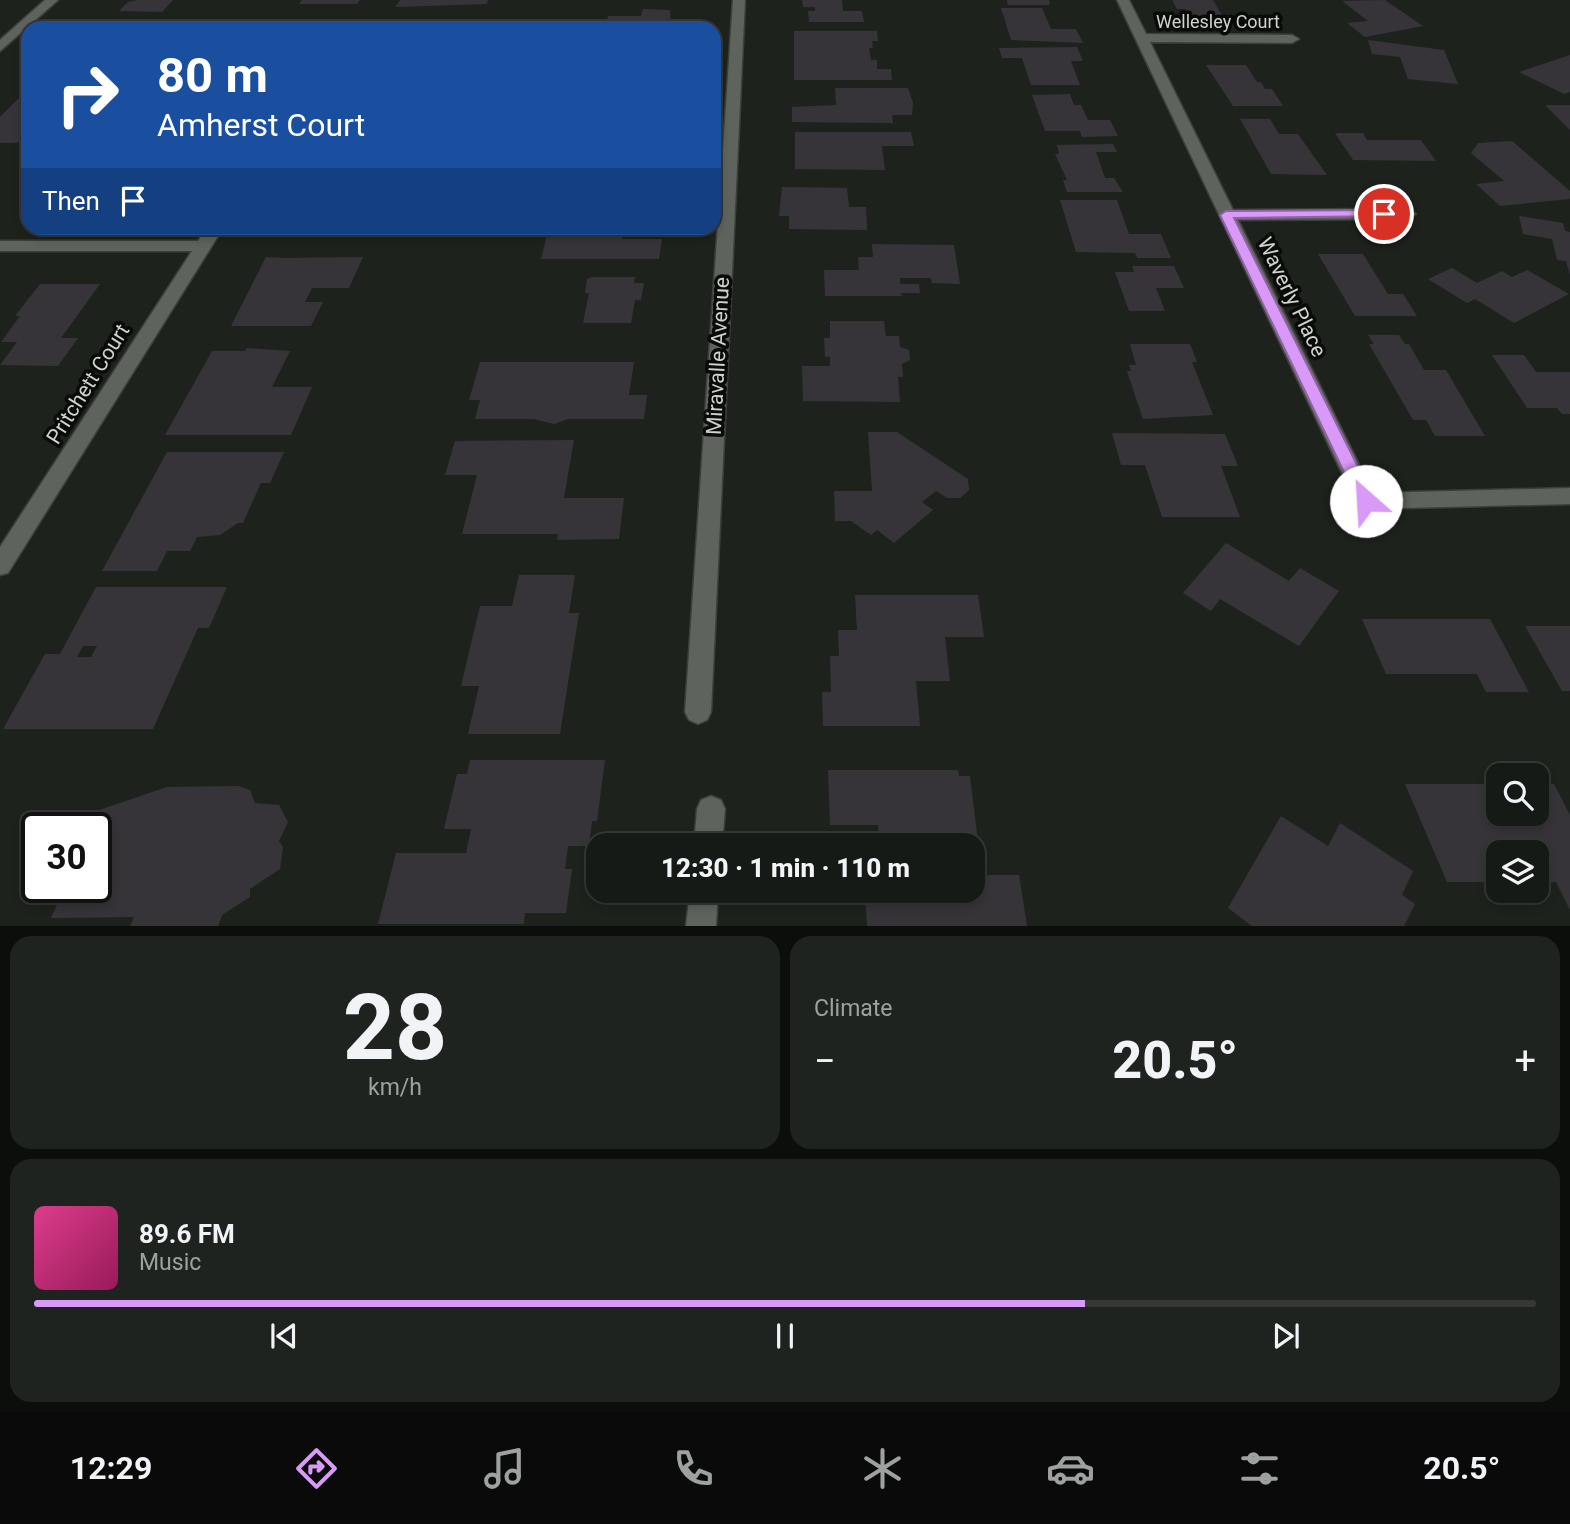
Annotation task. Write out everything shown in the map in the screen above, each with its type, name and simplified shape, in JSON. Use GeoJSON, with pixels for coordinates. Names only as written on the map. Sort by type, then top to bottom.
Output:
{"type":"FeatureCollection","features":[{"type":"Feature","properties":{"kind":"street"},"geometry":{"type":"LineString","coordinates":[[29,21],[52,0]]}},
{"type":"Feature","properties":{"kind":"street","name":"Miravalle Avenue"},"geometry":{"type":"LineString","coordinates":[[698,712],[739,0]]}},
{"type":"Feature","properties":{"kind":"street","name":"Waverly Place"},"geometry":{"type":"LineString","coordinates":[[1123,0],[1144,38],[1226,215],[1366,501],[1570,496]]}},
{"type":"Feature","properties":{"kind":"street"},"geometry":{"type":"LineString","coordinates":[[0,47],[21,28]]}},
{"type":"Feature","properties":{"kind":"street","name":"Wellesley Court"},"geometry":{"type":"LineString","coordinates":[[1144,38],[1292,39]]}},
{"type":"Feature","properties":{"kind":"street"},"geometry":{"type":"LineString","coordinates":[[1226,215],[1408,214]]}},
{"type":"Feature","properties":{"kind":"street","name":"Pritchett Court"},"geometry":{"type":"LineString","coordinates":[[0,566],[210,235]]}},
{"type":"Feature","properties":{"kind":"street"},"geometry":{"type":"LineString","coordinates":[[0,246],[203,246]]}},
{"type":"Feature","properties":{"kind":"street"},"geometry":{"type":"LineString","coordinates":[[709,833],[711,809]]}},
{"type":"Feature","properties":{"kind":"street"},"geometry":{"type":"LineString","coordinates":[[701,926],[703,903]]}},
{"type":"Feature","properties":{"kind":"building"},"geometry":{"type":"Polygon","coordinates":[[[173,0],[162,12],[119,11],[128,2],[173,0]]]}},
{"type":"Feature","properties":{"kind":"building"},"geometry":{"type":"Polygon","coordinates":[[[302,0],[360,0],[357,4],[299,4],[302,0]]]}},
{"type":"Feature","properties":{"kind":"building"},"geometry":{"type":"Polygon","coordinates":[[[400,0],[488,0],[487,4],[395,7],[400,0]]]}},
{"type":"Feature","properties":{"kind":"building"},"geometry":{"type":"Polygon","coordinates":[[[802,0],[842,0],[843,11],[862,11],[864,22],[809,22],[808,11],[815,11],[815,7],[803,7],[802,0]]]}},
{"type":"Feature","properties":{"kind":"building"},"geometry":{"type":"Polygon","coordinates":[[[1007,0],[1050,2],[1049,5],[1008,5],[1007,0]]]}},
{"type":"Feature","properties":{"kind":"building"},"geometry":{"type":"Polygon","coordinates":[[[1172,0],[1213,0],[1223,17],[1189,17],[1185,9],[1177,9],[1172,0]]]}},
{"type":"Feature","properties":{"kind":"building"},"geometry":{"type":"Polygon","coordinates":[[[1385,0],[1423,26],[1365,37],[1347,23],[1368,21],[1342,1],[1385,0]]]}},
{"type":"Feature","properties":{"kind":"building"},"geometry":{"type":"Polygon","coordinates":[[[1001,8],[1042,8],[1051,29],[1076,29],[1083,43],[1011,40],[1001,8]]]}},
{"type":"Feature","properties":{"kind":"building"},"geometry":{"type":"Polygon","coordinates":[[[643,9],[670,10],[671,21],[607,21],[608,16],[641,16],[643,9]]]}},
{"type":"Feature","properties":{"kind":"building"},"geometry":{"type":"Polygon","coordinates":[[[794,31],[877,31],[878,41],[872,41],[873,48],[869,48],[871,60],[877,60],[877,69],[891,69],[892,80],[794,80],[794,31]]]}},
{"type":"Feature","properties":{"kind":"building"},"geometry":{"type":"Polygon","coordinates":[[[1368,40],[1444,50],[1458,84],[1408,79],[1400,57],[1372,54],[1368,40]]]}},
{"type":"Feature","properties":{"kind":"building"},"geometry":{"type":"Polygon","coordinates":[[[1077,47],[1083,61],[1071,61],[1080,85],[1031,85],[1022,58],[1002,58],[999,48],[1077,47]]]}},
{"type":"Feature","properties":{"kind":"building"},"geometry":{"type":"Polygon","coordinates":[[[1570,55],[1570,92],[1564,94],[1519,72],[1570,55]]]}},
{"type":"Feature","properties":{"kind":"building"},"geometry":{"type":"Polygon","coordinates":[[[1206,65],[1246,65],[1257,82],[1261,82],[1265,89],[1272,89],[1283,106],[1233,106],[1206,65]]]}},
{"type":"Feature","properties":{"kind":"building"},"geometry":{"type":"Polygon","coordinates":[[[835,88],[908,88],[913,103],[912,115],[892,115],[893,123],[792,122],[792,107],[836,105],[835,88]]]}},
{"type":"Feature","properties":{"kind":"building"},"geometry":{"type":"Polygon","coordinates":[[[1070,94],[1074,105],[1081,105],[1088,120],[1110,120],[1118,136],[1082,137],[1080,131],[1045,131],[1032,95],[1070,94]]]}},
{"type":"Feature","properties":{"kind":"building"},"geometry":{"type":"Polygon","coordinates":[[[21,97],[21,140],[17,143],[0,143],[0,117],[21,97]]]}},
{"type":"Feature","properties":{"kind":"building"},"geometry":{"type":"Polygon","coordinates":[[[1545,105],[1570,105],[1570,130],[1545,105]]]}},
{"type":"Feature","properties":{"kind":"building"},"geometry":{"type":"Polygon","coordinates":[[[1240,119],[1270,119],[1279,134],[1298,134],[1327,175],[1271,174],[1240,119]]]}},
{"type":"Feature","properties":{"kind":"building"},"geometry":{"type":"Polygon","coordinates":[[[795,132],[911,132],[914,146],[882,146],[885,170],[795,169],[795,132]]]}},
{"type":"Feature","properties":{"kind":"building"},"geometry":{"type":"Polygon","coordinates":[[[1335,133],[1363,133],[1367,140],[1421,140],[1436,161],[1353,160],[1335,133]]]}},
{"type":"Feature","properties":{"kind":"building"},"geometry":{"type":"Polygon","coordinates":[[[1512,141],[1570,191],[1570,199],[1500,206],[1476,184],[1504,181],[1471,153],[1478,143],[1512,141]]]}},
{"type":"Feature","properties":{"kind":"building"},"geometry":{"type":"Polygon","coordinates":[[[1113,144],[1117,152],[1096,152],[1105,178],[1114,178],[1123,192],[1067,192],[1063,180],[1067,180],[1055,154],[1059,154],[1057,145],[1113,144]]]}},
{"type":"Feature","properties":{"kind":"building"},"geometry":{"type":"Polygon","coordinates":[[[782,187],[847,188],[849,207],[866,207],[867,230],[789,229],[789,216],[779,216],[782,187]]]}},
{"type":"Feature","properties":{"kind":"building"},"geometry":{"type":"Polygon","coordinates":[[[1060,200],[1117,200],[1129,234],[1161,234],[1171,258],[1137,258],[1135,253],[1076,252],[1060,200]]]}},
{"type":"Feature","properties":{"kind":"building"},"geometry":{"type":"Polygon","coordinates":[[[1519,216],[1563,223],[1565,231],[1570,232],[1570,275],[1566,261],[1557,260],[1552,239],[1523,234],[1519,216]]]}},
{"type":"Feature","properties":{"kind":"building"},"geometry":{"type":"Polygon","coordinates":[[[547,235],[623,235],[622,239],[662,239],[659,259],[541,259],[547,235]]]}},
{"type":"Feature","properties":{"kind":"building"},"geometry":{"type":"Polygon","coordinates":[[[872,244],[954,245],[960,284],[932,283],[931,278],[900,278],[900,284],[919,284],[920,293],[901,293],[902,296],[825,296],[824,270],[859,270],[858,257],[873,257],[872,244]]]}},
{"type":"Feature","properties":{"kind":"building"},"geometry":{"type":"Polygon","coordinates":[[[1318,254],[1363,254],[1388,294],[1403,294],[1417,316],[1355,316],[1318,254]]]}},
{"type":"Feature","properties":{"kind":"building"},"geometry":{"type":"Polygon","coordinates":[[[266,257],[363,257],[349,288],[312,288],[305,302],[323,302],[311,326],[231,326],[266,257]]]}},
{"type":"Feature","properties":{"kind":"building"},"geometry":{"type":"Polygon","coordinates":[[[1132,266],[1174,266],[1184,288],[1156,288],[1165,311],[1129,311],[1115,272],[1134,272],[1132,266]]]}},
{"type":"Feature","properties":{"kind":"building"},"geometry":{"type":"Polygon","coordinates":[[[1452,268],[1477,283],[1502,271],[1512,277],[1527,270],[1569,294],[1514,323],[1475,299],[1467,303],[1428,279],[1452,268]]]}},
{"type":"Feature","properties":{"kind":"building"},"geometry":{"type":"Polygon","coordinates":[[[635,277],[634,283],[644,283],[641,300],[635,300],[631,323],[583,323],[589,293],[585,293],[587,279],[635,277]]]}},
{"type":"Feature","properties":{"kind":"building"},"geometry":{"type":"Polygon","coordinates":[[[40,284],[100,284],[61,338],[78,338],[58,366],[0,365],[17,342],[1,342],[20,316],[15,316],[40,284]]]}},
{"type":"Feature","properties":{"kind":"building"},"geometry":{"type":"Polygon","coordinates":[[[830,321],[884,321],[886,336],[899,336],[900,347],[909,350],[910,360],[902,364],[903,377],[898,377],[900,402],[803,401],[802,366],[830,366],[830,357],[825,357],[824,338],[830,338],[830,321]]]}},
{"type":"Feature","properties":{"kind":"building"},"geometry":{"type":"Polygon","coordinates":[[[1368,335],[1399,335],[1405,344],[1409,344],[1424,370],[1446,370],[1485,436],[1435,436],[1426,420],[1413,420],[1369,344],[1374,344],[1368,335]]]}},
{"type":"Feature","properties":{"kind":"building"},"geometry":{"type":"Polygon","coordinates":[[[1130,344],[1190,344],[1197,362],[1192,362],[1213,415],[1143,419],[1127,371],[1131,371],[1129,365],[1136,365],[1130,344]]]}},
{"type":"Feature","properties":{"kind":"building"},"geometry":{"type":"Polygon","coordinates":[[[247,348],[290,351],[272,387],[312,387],[291,435],[165,435],[212,351],[245,351],[247,348]]]}},
{"type":"Feature","properties":{"kind":"building"},"geometry":{"type":"Polygon","coordinates":[[[1492,355],[1524,355],[1536,372],[1570,372],[1570,414],[1562,414],[1557,408],[1527,408],[1492,355]]]}},
{"type":"Feature","properties":{"kind":"building"},"geometry":{"type":"Polygon","coordinates":[[[480,362],[634,362],[629,395],[647,395],[644,419],[568,419],[554,424],[534,419],[475,419],[480,400],[469,400],[480,362]]]}},
{"type":"Feature","properties":{"kind":"building"},"geometry":{"type":"Polygon","coordinates":[[[868,432],[897,432],[968,479],[969,490],[960,498],[947,498],[936,491],[922,502],[933,510],[894,543],[877,530],[871,535],[851,521],[835,521],[834,491],[872,491],[868,432]]]}},
{"type":"Feature","properties":{"kind":"building"},"geometry":{"type":"Polygon","coordinates":[[[1112,433],[1225,434],[1238,466],[1221,466],[1240,517],[1162,517],[1145,465],[1121,465],[1112,433]]]}},
{"type":"Feature","properties":{"kind":"building"},"geometry":{"type":"Polygon","coordinates":[[[574,440],[564,498],[624,498],[619,539],[557,540],[558,534],[462,534],[477,475],[445,475],[455,441],[574,440]]]}},
{"type":"Feature","properties":{"kind":"building"},"geometry":{"type":"Polygon","coordinates":[[[167,452],[284,452],[270,483],[261,483],[243,523],[238,523],[220,535],[197,537],[190,551],[167,551],[157,571],[102,571],[167,452]]]}},
{"type":"Feature","properties":{"kind":"building"},"geometry":{"type":"Polygon","coordinates":[[[1226,543],[1289,581],[1300,568],[1339,591],[1299,646],[1220,599],[1211,611],[1183,593],[1226,543]]]}},
{"type":"Feature","properties":{"kind":"building"},"geometry":{"type":"Polygon","coordinates":[[[519,575],[575,575],[569,613],[579,613],[560,734],[468,734],[479,686],[461,686],[480,606],[512,606],[519,575]]]}},
{"type":"Feature","properties":{"kind":"building"},"geometry":{"type":"Polygon","coordinates":[[[96,587],[227,587],[209,628],[198,628],[153,729],[3,729],[45,654],[60,654],[96,587]],[[83,646],[77,657],[91,657],[97,646],[83,646]]]}},
{"type":"Feature","properties":{"kind":"building"},"geometry":{"type":"Polygon","coordinates":[[[855,595],[978,595],[984,637],[945,637],[950,681],[916,681],[920,726],[823,726],[822,692],[831,692],[830,656],[839,656],[838,630],[857,630],[855,595]]]}},
{"type":"Feature","properties":{"kind":"building"},"geometry":{"type":"Polygon","coordinates":[[[1362,619],[1490,619],[1529,692],[1486,692],[1477,674],[1386,674],[1362,619]]]}},
{"type":"Feature","properties":{"kind":"building"},"geometry":{"type":"Polygon","coordinates":[[[1525,626],[1570,626],[1570,691],[1562,691],[1525,626]]]}},
{"type":"Feature","properties":{"kind":"building"},"geometry":{"type":"Polygon","coordinates":[[[470,760],[605,760],[597,821],[592,821],[591,833],[586,833],[586,846],[568,846],[565,869],[572,869],[566,913],[525,913],[524,924],[378,924],[396,853],[466,853],[471,829],[444,829],[457,774],[467,774],[470,760]]]}},
{"type":"Feature","properties":{"kind":"building"},"geometry":{"type":"Polygon","coordinates":[[[828,770],[958,770],[959,776],[970,776],[977,833],[878,833],[878,825],[830,825],[828,770]]]}},
{"type":"Feature","properties":{"kind":"building"},"geometry":{"type":"Polygon","coordinates":[[[1405,784],[1486,784],[1486,826],[1549,826],[1549,784],[1554,784],[1570,815],[1570,910],[1556,882],[1549,882],[1549,840],[1486,840],[1486,882],[1447,882],[1405,784]]]}},
{"type":"Feature","properties":{"kind":"building"},"geometry":{"type":"Polygon","coordinates":[[[239,786],[250,790],[255,803],[279,805],[288,822],[279,841],[283,847],[280,869],[250,889],[250,897],[222,915],[218,926],[130,926],[134,917],[51,918],[58,903],[112,903],[112,812],[98,812],[99,810],[167,787],[239,786]]]}},
{"type":"Feature","properties":{"kind":"building"},"geometry":{"type":"Polygon","coordinates":[[[1281,816],[1328,846],[1340,823],[1413,871],[1402,895],[1415,904],[1404,926],[1252,926],[1228,908],[1281,816]]]}},
{"type":"Feature","properties":{"kind":"building"},"geometry":{"type":"Polygon","coordinates":[[[985,875],[1019,875],[1027,926],[867,926],[866,903],[985,903],[985,875]]]}},
{"type":"Feature","properties":{"kind":"route"},"geometry":{"type":"LineString","coordinates":[[1366,501],[1226,215],[1384,214]]}}]}
